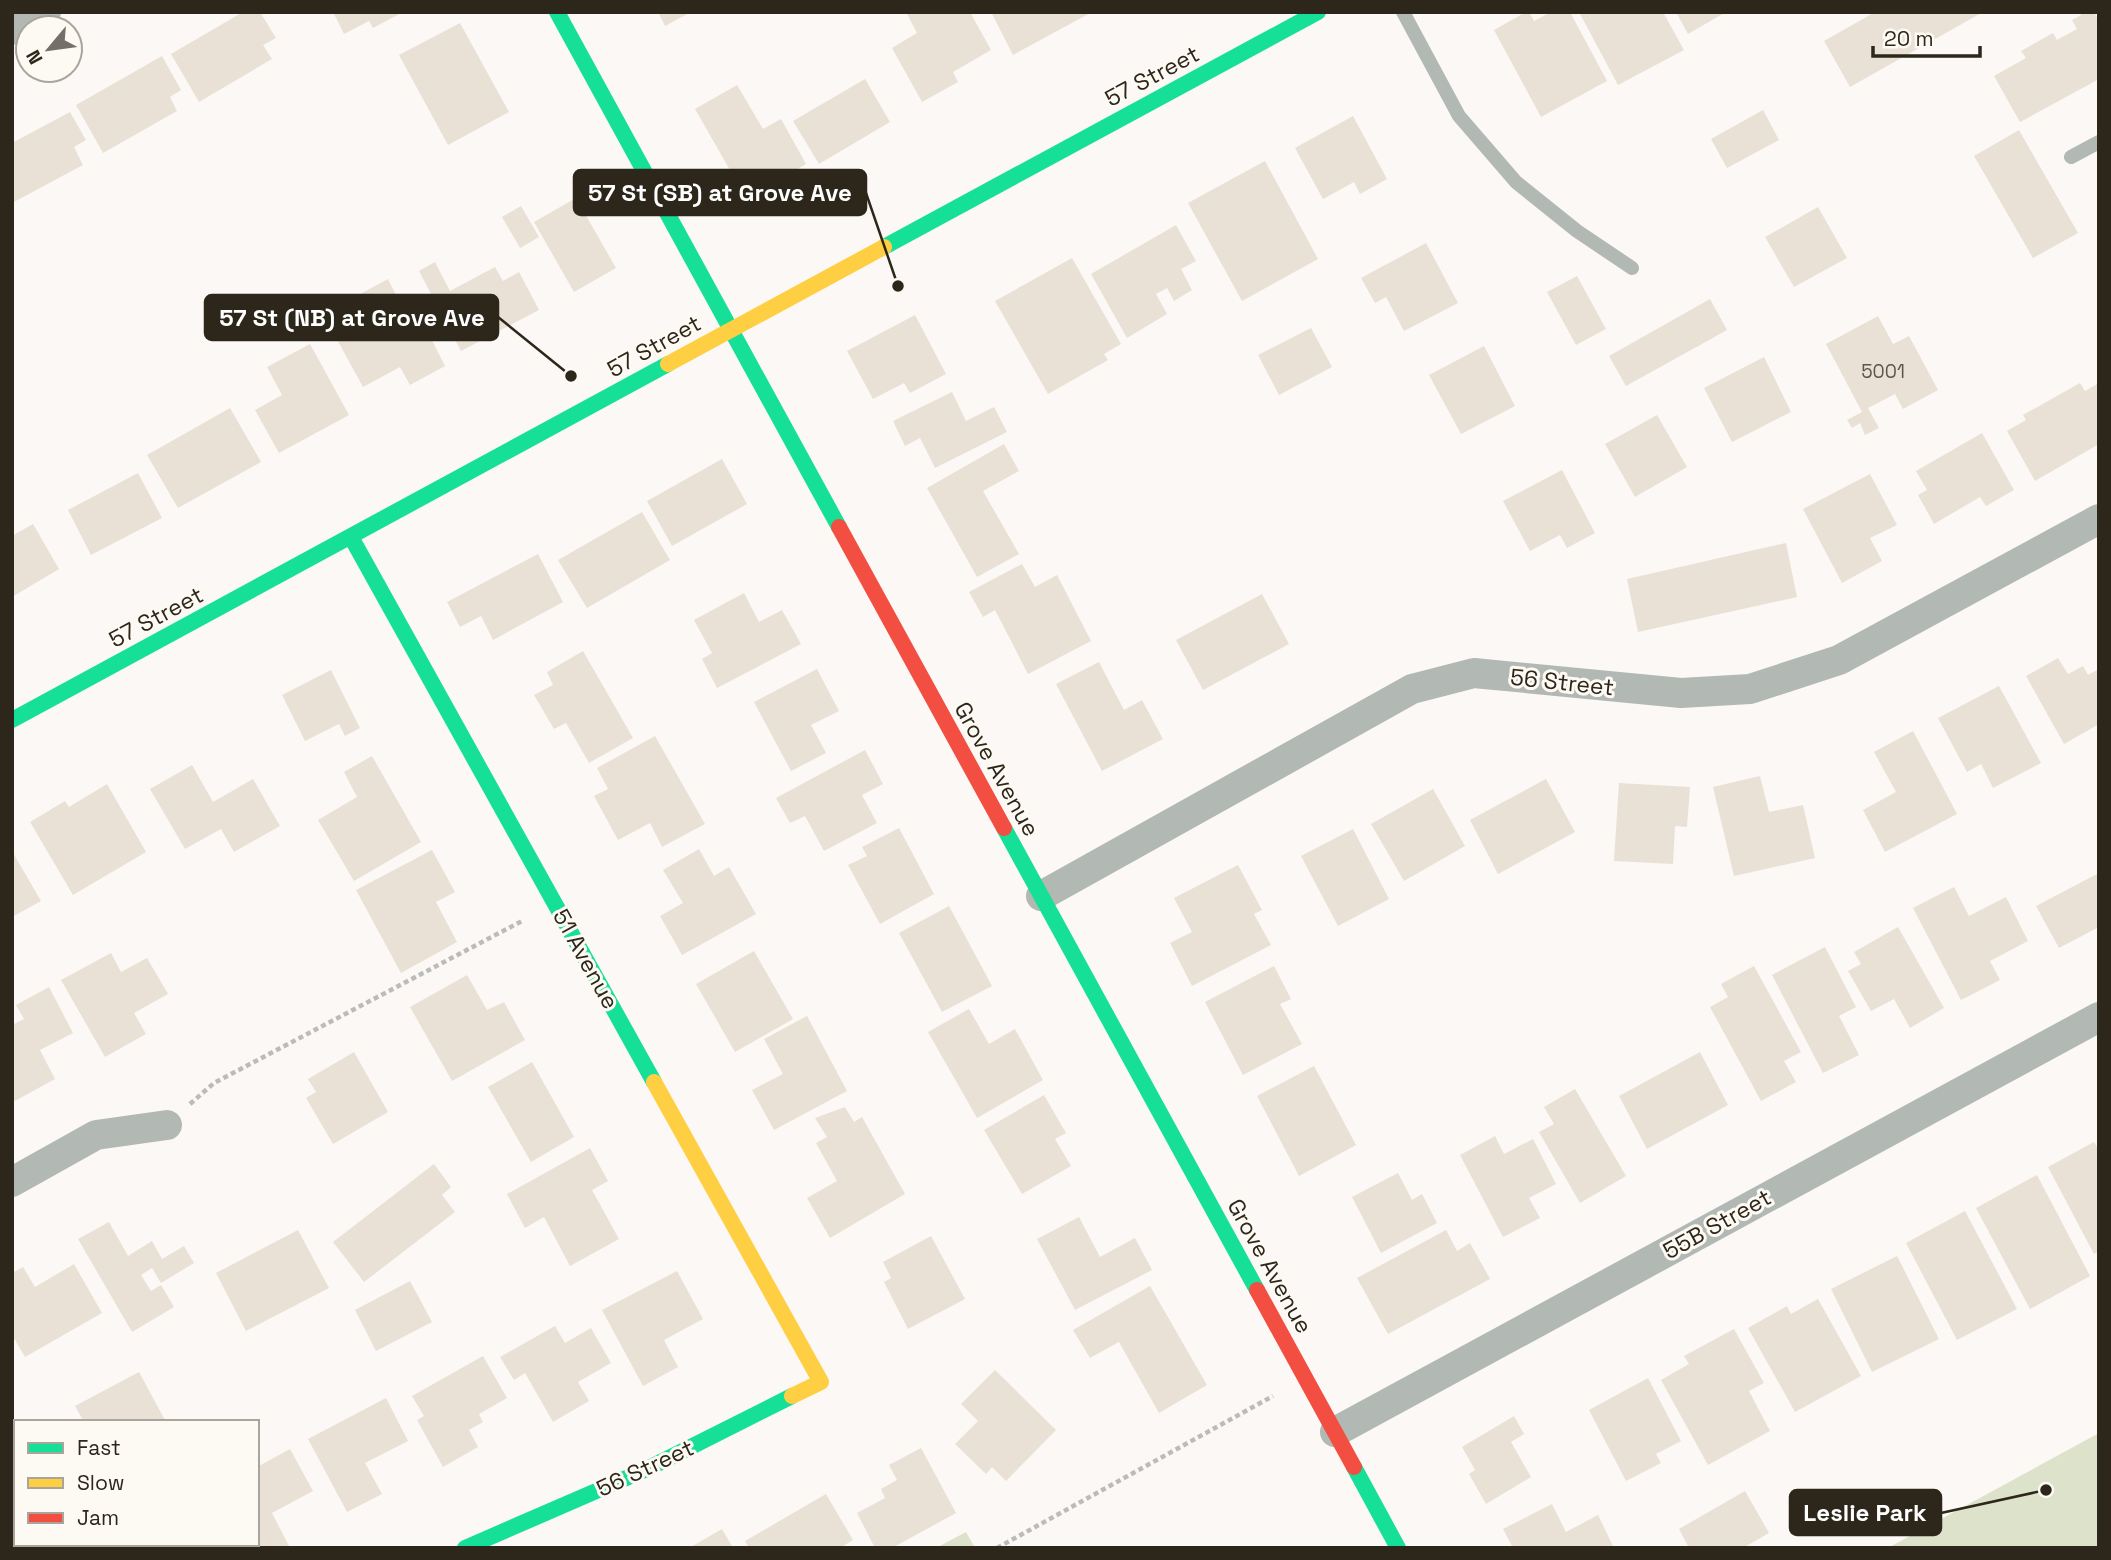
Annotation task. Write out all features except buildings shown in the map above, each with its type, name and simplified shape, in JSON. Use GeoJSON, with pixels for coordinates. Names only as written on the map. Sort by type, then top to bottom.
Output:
{"type":"FeatureCollection","features":[{"type":"Feature","properties":{"kind":"street","name":"Grove Avenue"},"geometry":{"type":"LineString","coordinates":[[557,12],[1398,1548]]}},
{"type":"Feature","properties":{"kind":"street","name":"57 Street"},"geometry":{"type":"LineString","coordinates":[[12,720],[1318,12]]}},
{"type":"Feature","properties":{"kind":"street","name":"56 Street"},"geometry":{"type":"LineString","coordinates":[[1041,896],[1412,689],[1474,673],[1681,693],[1751,689],[1839,660],[2099,519]]}},
{"type":"Feature","properties":{"kind":"street","name":"51 Avenue"},"geometry":{"type":"LineString","coordinates":[[351,537],[821,1381]]}},
{"type":"Feature","properties":{"kind":"street","name":"55B Street"},"geometry":{"type":"LineString","coordinates":[[1335,1432],[2099,1017]]}},
{"type":"Feature","properties":{"kind":"street"},"geometry":{"type":"LineString","coordinates":[[12,1182],[96,1135],[167,1125]]}},
{"type":"Feature","properties":{"kind":"street","name":"56 Street"},"geometry":{"type":"LineString","coordinates":[[465,1548],[634,1475],[821,1381]]}},
{"type":"Feature","properties":{"kind":"lane"},"geometry":{"type":"LineString","coordinates":[[1403,12],[1459,116],[1516,182],[1577,231],[1632,268]]}},
{"type":"Feature","properties":{"kind":"lane"},"geometry":{"type":"LineString","coordinates":[[2071,157],[2099,142]]}},
{"type":"Feature","properties":{"kind":"path"},"geometry":{"type":"LineString","coordinates":[[167,1125],[214,1083],[525,919]]}},
{"type":"Feature","properties":{"kind":"path"},"geometry":{"type":"LineString","coordinates":[[997,1548],[1306,1378]]}},
{"type":"Feature","properties":{"kind":"green space"},"geometry":{"type":"Polygon","coordinates":[[[2099,1433],[2099,1548],[1888,1548],[2099,1433]]]}},
{"type":"Feature","properties":{"kind":"green space"},"geometry":{"type":"Polygon","coordinates":[[[966,1532],[975,1548],[936,1548],[966,1532]]]}},
{"type":"Feature","properties":{"kind":"traffic: fast"},"geometry":{"type":"LineString","coordinates":[[557,12],[839,527]]}},
{"type":"Feature","properties":{"kind":"traffic: fast"},"geometry":{"type":"LineString","coordinates":[[884,247],[1318,12]]}},
{"type":"Feature","properties":{"kind":"traffic: fast"},"geometry":{"type":"LineString","coordinates":[[12,720],[668,364]]}},
{"type":"Feature","properties":{"kind":"traffic: fast"},"geometry":{"type":"LineString","coordinates":[[351,537],[654,1082]]}},
{"type":"Feature","properties":{"kind":"traffic: fast"},"geometry":{"type":"LineString","coordinates":[[1004,828],[1257,1290]]}},
{"type":"Feature","properties":{"kind":"traffic: fast"},"geometry":{"type":"LineString","coordinates":[[465,1548],[647,1469],[792,1396]]}},
{"type":"Feature","properties":{"kind":"traffic: fast"},"geometry":{"type":"LineString","coordinates":[[1354,1467],[1398,1548]]}},
{"type":"Feature","properties":{"kind":"traffic: slow"},"geometry":{"type":"LineString","coordinates":[[668,364],[884,247]]}},
{"type":"Feature","properties":{"kind":"traffic: slow"},"geometry":{"type":"LineString","coordinates":[[654,1082],[821,1382],[792,1396]]}},
{"type":"Feature","properties":{"kind":"traffic: jam"},"geometry":{"type":"LineString","coordinates":[[839,527],[1004,828]]}},
{"type":"Feature","properties":{"kind":"traffic: jam"},"geometry":{"type":"LineString","coordinates":[[1257,1290],[1354,1467]]}},
{"type":"Feature","properties":{"kind":"place","name":"57 St (SB) at Grove Ave"},"geometry":{"type":"Point","coordinates":[898,286]}},
{"type":"Feature","properties":{"kind":"place","name":"57 St (NB) at Grove Ave"},"geometry":{"type":"Point","coordinates":[571,376]}},
{"type":"Feature","properties":{"kind":"place","name":"Leslie Park"},"geometry":{"type":"Point","coordinates":[2046,1490]}}]}
